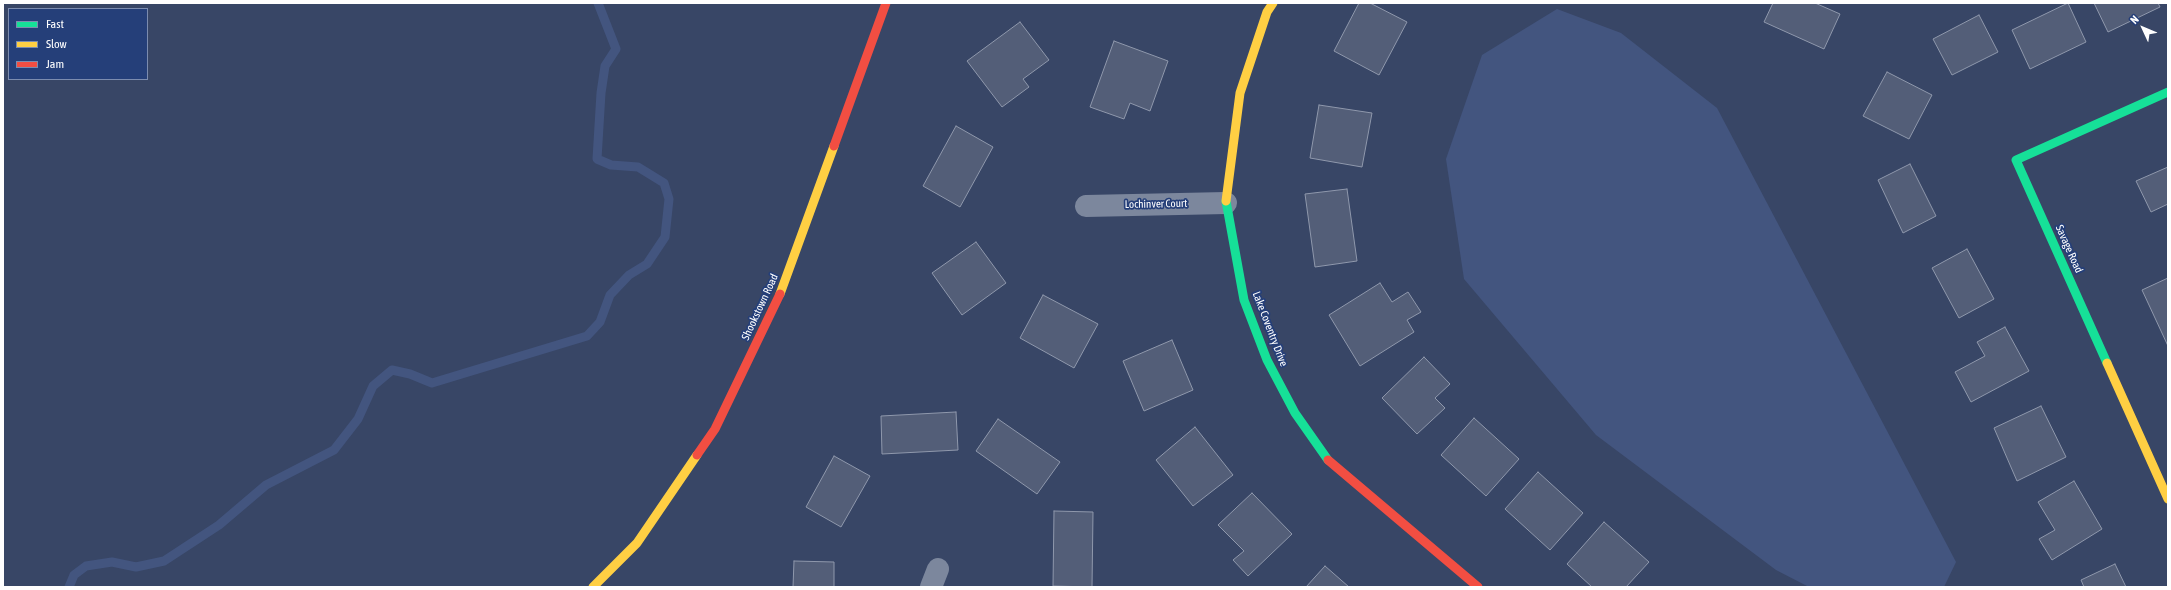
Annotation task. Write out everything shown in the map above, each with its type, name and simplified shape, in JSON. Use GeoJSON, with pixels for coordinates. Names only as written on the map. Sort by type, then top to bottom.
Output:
{"type":"FeatureCollection","features":[{"type":"Feature","properties":{"kind":"street","name":"Shookstown Road"},"geometry":{"type":"LineString","coordinates":[[593,587],[637,543],[715,429],[784,286],[886,3]]}},
{"type":"Feature","properties":{"kind":"street","name":"Lake Coventry Drive"},"geometry":{"type":"LineString","coordinates":[[1273,3],[1268,12],[1240,93],[1226,203],[1244,300],[1267,360],[1295,413],[1330,462],[1478,587]]}},
{"type":"Feature","properties":{"kind":"street","name":"Savage Road"},"geometry":{"type":"LineString","coordinates":[[2168,92],[2016,160],[2168,499]]}},
{"type":"Feature","properties":{"kind":"street","name":"Lochinver Court"},"geometry":{"type":"LineString","coordinates":[[1086,206],[1226,203]]}},
{"type":"Feature","properties":{"kind":"water"},"geometry":{"type":"Polygon","coordinates":[[[1557,9],[1621,33],[1717,108],[1956,562],[1944,587],[1809,587],[1776,570],[1596,435],[1464,279],[1446,159],[1482,55],[1557,9]]]}},
{"type":"Feature","properties":{"kind":"building"},"geometry":{"type":"Polygon","coordinates":[[[1359,3],[1370,3],[1407,22],[1379,75],[1334,51],[1359,3]]]}},
{"type":"Feature","properties":{"kind":"building"},"geometry":{"type":"Polygon","coordinates":[[[1773,3],[1815,3],[1840,14],[1824,49],[1764,22],[1773,3]]]}},
{"type":"Feature","properties":{"kind":"building"},"geometry":{"type":"Polygon","coordinates":[[[2068,3],[2086,42],[2030,69],[2012,30],[2068,3]]]}},
{"type":"Feature","properties":{"kind":"building"},"geometry":{"type":"Polygon","coordinates":[[[2094,3],[2158,3],[2160,7],[2108,32],[2094,3]]]}},
{"type":"Feature","properties":{"kind":"building"},"geometry":{"type":"Polygon","coordinates":[[[1979,15],[1998,52],[1952,75],[1933,39],[1979,15]]]}},
{"type":"Feature","properties":{"kind":"building"},"geometry":{"type":"Polygon","coordinates":[[[1020,22],[1049,60],[1023,79],[1029,87],[1002,107],[967,61],[1020,22]]]}},
{"type":"Feature","properties":{"kind":"building"},"geometry":{"type":"Polygon","coordinates":[[[1114,41],[1168,61],[1150,111],[1130,103],[1124,119],[1090,107],[1114,41]]]}},
{"type":"Feature","properties":{"kind":"building"},"geometry":{"type":"Polygon","coordinates":[[[1887,72],[1932,95],[1909,139],[1863,116],[1887,72]]]}},
{"type":"Feature","properties":{"kind":"building"},"geometry":{"type":"Polygon","coordinates":[[[1319,105],[1372,113],[1362,167],[1310,158],[1319,105]]]}},
{"type":"Feature","properties":{"kind":"building"},"geometry":{"type":"Polygon","coordinates":[[[956,126],[993,147],[960,207],[923,186],[956,126]]]}},
{"type":"Feature","properties":{"kind":"building"},"geometry":{"type":"Polygon","coordinates":[[[1910,164],[1936,216],[1903,233],[1878,180],[1910,164]]]}},
{"type":"Feature","properties":{"kind":"building"},"geometry":{"type":"Polygon","coordinates":[[[2168,167],[2168,204],[2151,212],[2136,181],[2168,167]]]}},
{"type":"Feature","properties":{"kind":"building"},"geometry":{"type":"Polygon","coordinates":[[[1347,189],[1357,261],[1315,267],[1305,194],[1347,189]]]}},
{"type":"Feature","properties":{"kind":"building"},"geometry":{"type":"Polygon","coordinates":[[[976,242],[1006,283],[962,315],[932,273],[976,242]]]}},
{"type":"Feature","properties":{"kind":"building"},"geometry":{"type":"Polygon","coordinates":[[[1967,249],[1994,299],[1959,318],[1932,268],[1967,249]]]}},
{"type":"Feature","properties":{"kind":"building"},"geometry":{"type":"Polygon","coordinates":[[[2168,278],[2168,346],[2142,290],[2168,278]]]}},
{"type":"Feature","properties":{"kind":"building"},"geometry":{"type":"Polygon","coordinates":[[[1380,283],[1392,302],[1408,292],[1421,312],[1407,320],[1414,332],[1360,366],[1329,315],[1380,283]]]}},
{"type":"Feature","properties":{"kind":"building"},"geometry":{"type":"Polygon","coordinates":[[[1043,295],[1098,324],[1074,368],[1020,338],[1043,295]]]}},
{"type":"Feature","properties":{"kind":"building"},"geometry":{"type":"Polygon","coordinates":[[[2005,327],[2029,371],[1971,402],[1955,372],[1985,356],[1977,342],[2005,327]]]}},
{"type":"Feature","properties":{"kind":"building"},"geometry":{"type":"Polygon","coordinates":[[[1172,340],[1193,390],[1144,411],[1123,361],[1172,340]]]}},
{"type":"Feature","properties":{"kind":"building"},"geometry":{"type":"Polygon","coordinates":[[[1424,357],[1450,384],[1435,398],[1445,408],[1417,434],[1382,398],[1424,357]]]}},
{"type":"Feature","properties":{"kind":"building"},"geometry":{"type":"Polygon","coordinates":[[[2041,406],[2066,457],[2017,481],[1994,428],[2041,406]]]}},
{"type":"Feature","properties":{"kind":"building"},"geometry":{"type":"Polygon","coordinates":[[[956,412],[958,450],[882,454],[881,416],[956,412]]]}},
{"type":"Feature","properties":{"kind":"building"},"geometry":{"type":"Polygon","coordinates":[[[1474,418],[1519,459],[1486,496],[1441,455],[1474,418]]]}},
{"type":"Feature","properties":{"kind":"building"},"geometry":{"type":"Polygon","coordinates":[[[998,419],[1060,462],[1037,494],[976,451],[998,419]]]}},
{"type":"Feature","properties":{"kind":"building"},"geometry":{"type":"Polygon","coordinates":[[[1195,427],[1233,475],[1193,506],[1156,460],[1195,427]]]}},
{"type":"Feature","properties":{"kind":"building"},"geometry":{"type":"Polygon","coordinates":[[[834,456],[870,476],[841,527],[806,507],[834,456]]]}},
{"type":"Feature","properties":{"kind":"building"},"geometry":{"type":"Polygon","coordinates":[[[1538,472],[1583,513],[1550,550],[1505,509],[1538,472]]]}},
{"type":"Feature","properties":{"kind":"building"},"geometry":{"type":"Polygon","coordinates":[[[2074,481],[2102,529],[2052,560],[2039,539],[2055,530],[2038,502],[2074,481]]]}},
{"type":"Feature","properties":{"kind":"building"},"geometry":{"type":"Polygon","coordinates":[[[1252,493],[1292,534],[1248,576],[1233,560],[1244,551],[1218,525],[1252,493]]]}},
{"type":"Feature","properties":{"kind":"building"},"geometry":{"type":"Polygon","coordinates":[[[1054,511],[1093,512],[1092,587],[1053,586],[1054,511]]]}},
{"type":"Feature","properties":{"kind":"building"},"geometry":{"type":"Polygon","coordinates":[[[1604,522],[1649,562],[1626,587],[1592,587],[1567,564],[1604,522]]]}},
{"type":"Feature","properties":{"kind":"building"},"geometry":{"type":"Polygon","coordinates":[[[794,561],[834,562],[834,587],[793,587],[794,561]]]}},
{"type":"Feature","properties":{"kind":"building"},"geometry":{"type":"Polygon","coordinates":[[[2115,564],[2126,587],[2084,587],[2081,580],[2115,564]]]}},
{"type":"Feature","properties":{"kind":"building"},"geometry":{"type":"Polygon","coordinates":[[[1325,566],[1349,587],[1306,587],[1325,566]]]}},
{"type":"Feature","properties":{"kind":"waterway"},"geometry":{"type":"LineString","coordinates":[[69,587],[74,575],[86,566],[112,562],[136,567],[164,561],[219,525],[266,485],[334,450],[358,419],[373,386],[392,370],[410,374],[432,383],[587,336],[600,322],[610,295],[629,275],[647,264],[665,237],[669,199],[664,183],[638,167],[611,165],[597,159],[601,93],[605,66],[616,49],[598,3]]}},
{"type":"Feature","properties":{"kind":"traffic: fast"},"geometry":{"type":"LineString","coordinates":[[2107,363],[2016,160],[2168,92]]}},
{"type":"Feature","properties":{"kind":"traffic: fast"},"geometry":{"type":"LineString","coordinates":[[1226,201],[1244,300],[1267,360],[1295,413],[1328,460]]}},
{"type":"Feature","properties":{"kind":"traffic: slow"},"geometry":{"type":"LineString","coordinates":[[1226,201],[1240,93],[1267,12],[1273,3]]}},
{"type":"Feature","properties":{"kind":"traffic: slow"},"geometry":{"type":"LineString","coordinates":[[780,294],[834,146]]}},
{"type":"Feature","properties":{"kind":"traffic: slow"},"geometry":{"type":"LineString","coordinates":[[2107,363],[2168,499]]}},
{"type":"Feature","properties":{"kind":"traffic: slow"},"geometry":{"type":"LineString","coordinates":[[593,587],[637,543],[697,455]]}},
{"type":"Feature","properties":{"kind":"traffic: jam"},"geometry":{"type":"LineString","coordinates":[[834,146],[886,3]]}},
{"type":"Feature","properties":{"kind":"traffic: jam"},"geometry":{"type":"LineString","coordinates":[[697,455],[715,429],[780,294]]}},
{"type":"Feature","properties":{"kind":"traffic: jam"},"geometry":{"type":"LineString","coordinates":[[1328,460],[1478,587]]}}]}
